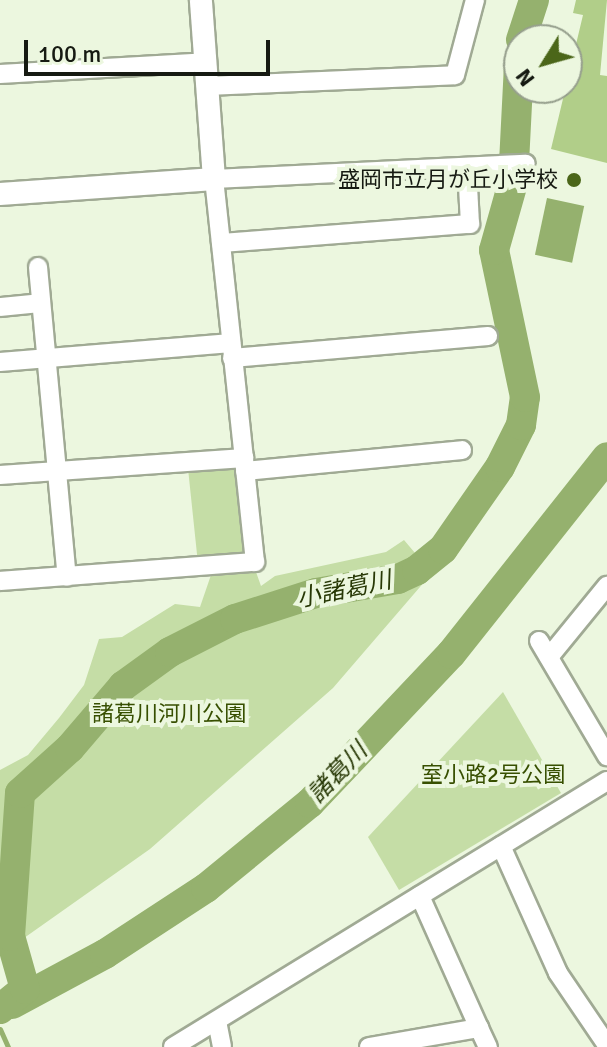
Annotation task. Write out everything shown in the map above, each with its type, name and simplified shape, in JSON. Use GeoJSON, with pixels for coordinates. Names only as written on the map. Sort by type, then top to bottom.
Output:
{"type":"FeatureCollection","features":[{"type":"Feature","properties":{"kind":"street"},"geometry":{"type":"LineString","coordinates":[[0,581],[255,562],[214,179],[201,0]]}},
{"type":"Feature","properties":{"kind":"street"},"geometry":{"type":"LineString","coordinates":[[207,86],[455,75],[475,0]]}},
{"type":"Feature","properties":{"kind":"street"},"geometry":{"type":"LineString","coordinates":[[0,74],[206,62]]}},
{"type":"Feature","properties":{"kind":"street"},"geometry":{"type":"LineString","coordinates":[[0,194],[214,179],[517,164]]}},
{"type":"Feature","properties":{"kind":"street"},"geometry":{"type":"LineString","coordinates":[[221,243],[470,224],[467,167]]}},
{"type":"Feature","properties":{"kind":"street"},"geometry":{"type":"LineString","coordinates":[[38,267],[67,577]]}},
{"type":"Feature","properties":{"kind":"street"},"geometry":{"type":"LineString","coordinates":[[0,307],[41,303]]}},
{"type":"Feature","properties":{"kind":"street"},"geometry":{"type":"LineString","coordinates":[[0,362],[488,336]]}},
{"type":"Feature","properties":{"kind":"street"},"geometry":{"type":"LineString","coordinates":[[0,475],[462,450]]}},
{"type":"Feature","properties":{"kind":"street"},"geometry":{"type":"LineString","coordinates":[[607,586],[544,649],[607,756]]}},
{"type":"Feature","properties":{"kind":"street"},"geometry":{"type":"LineString","coordinates":[[173,1047],[607,781]]}},
{"type":"Feature","properties":{"kind":"street"},"geometry":{"type":"LineString","coordinates":[[501,846],[558,973],[602,1041]]}},
{"type":"Feature","properties":{"kind":"street"},"geometry":{"type":"LineString","coordinates":[[420,896],[488,1047]]}},
{"type":"Feature","properties":{"kind":"street"},"geometry":{"type":"LineString","coordinates":[[217,1021],[222,1047]]}},
{"type":"Feature","properties":{"kind":"street"},"geometry":{"type":"LineString","coordinates":[[369,1047],[479,1028]]}},
{"type":"Feature","properties":{"kind":"green space"},"geometry":{"type":"Polygon","coordinates":[[[236,466],[245,556],[198,561],[188,471],[236,466]]]}},
{"type":"Feature","properties":{"kind":"green space","name":"諸葛川河川公園"},"geometry":{"type":"Polygon","coordinates":[[[404,540],[432,573],[333,688],[150,849],[0,955],[0,770],[28,755],[84,685],[99,639],[122,637],[175,604],[200,607],[211,575],[256,572],[261,586],[275,576],[386,552],[404,540]]]}},
{"type":"Feature","properties":{"kind":"green space","name":"室小路2号公園"},"geometry":{"type":"Polygon","coordinates":[[[503,692],[561,793],[399,890],[368,837],[503,692]]]}},
{"type":"Feature","properties":{"kind":"shaded area"},"geometry":{"type":"Polygon","coordinates":[[[547,198],[584,206],[572,263],[535,255],[547,198]]]}},
{"type":"Feature","properties":{"kind":"building"},"geometry":{"type":"Polygon","coordinates":[[[576,0],[607,0],[600,75],[607,76],[607,163],[551,149],[562,104],[583,104],[583,15],[573,13],[576,0]]]}},
{"type":"Feature","properties":{"kind":"waterway","name":"小諸葛川"},"geometry":{"type":"LineString","coordinates":[[526,24],[534,0]]}},
{"type":"Feature","properties":{"kind":"waterway","name":"小諸葛川"},"geometry":{"type":"LineString","coordinates":[[0,1009],[25,989],[10,936],[20,793],[70,748],[123,686],[170,652],[235,619],[316,593],[398,579],[417,570],[443,549],[500,467],[521,425],[525,397],[494,250],[513,183],[517,104]]}},
{"type":"Feature","properties":{"kind":"waterway","name":"諸葛川"},"geometry":{"type":"LineString","coordinates":[[12,1004],[105,954],[206,888],[310,803],[451,654],[607,457]]}},
{"type":"Feature","properties":{"kind":"waterway"},"geometry":{"type":"LineString","coordinates":[[0,1029],[8,1047]]}},
{"type":"Feature","properties":{"kind":"place","name":"盛岡市立月が丘小学校"},"geometry":{"type":"Point","coordinates":[574,180]}}]}
